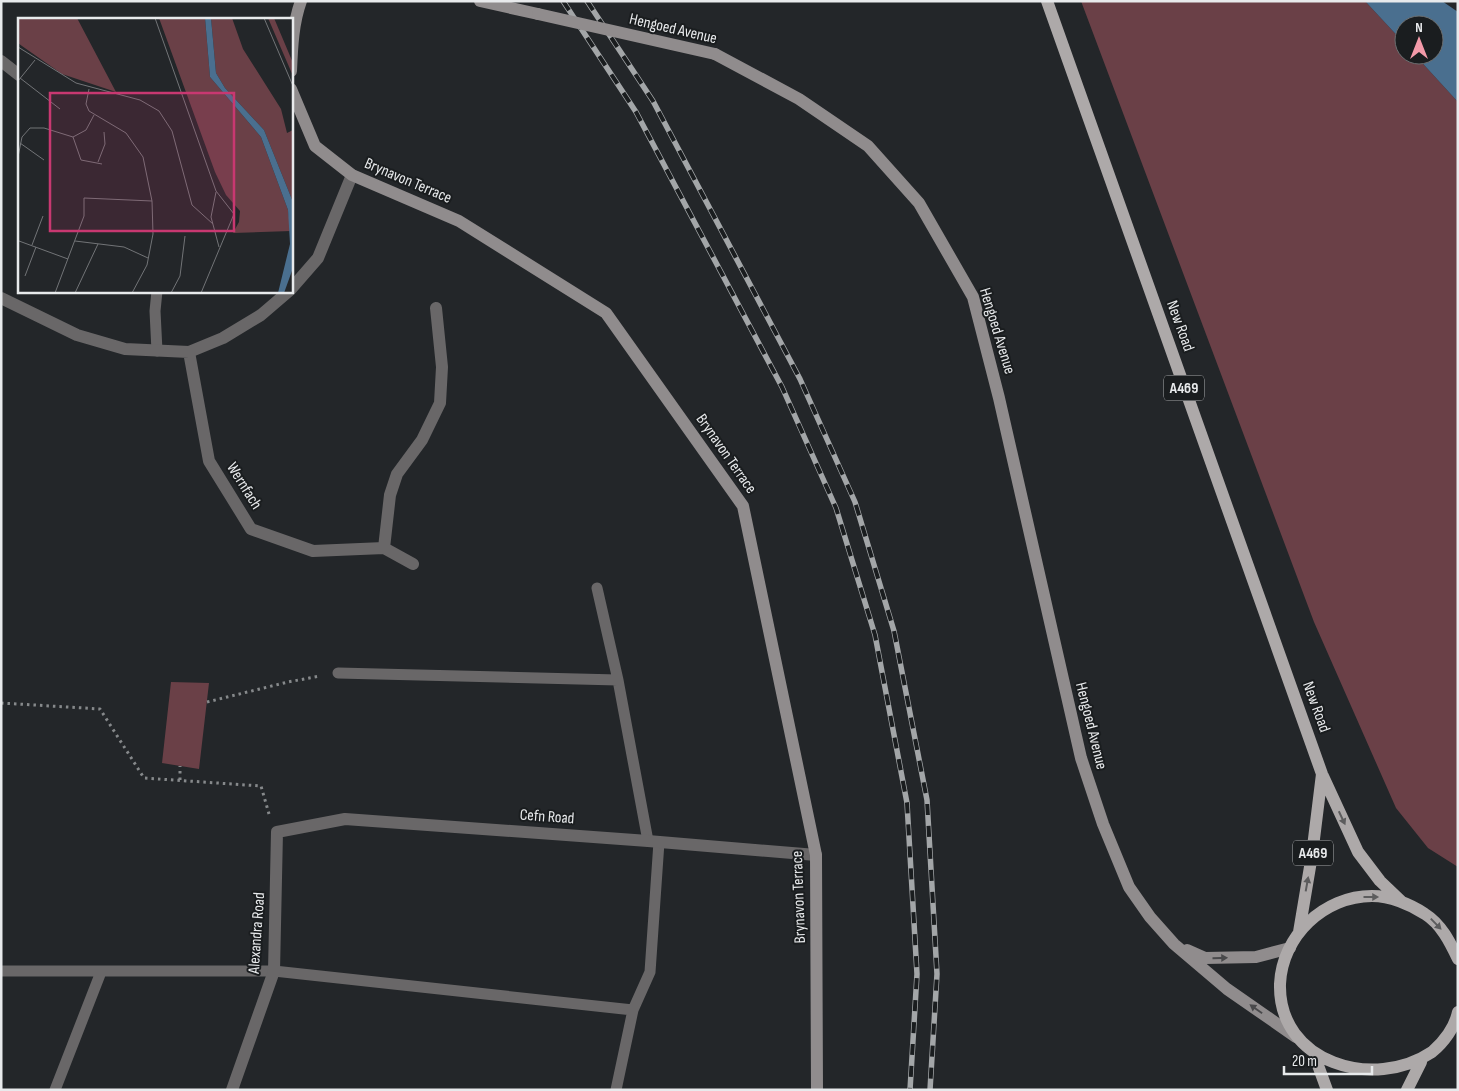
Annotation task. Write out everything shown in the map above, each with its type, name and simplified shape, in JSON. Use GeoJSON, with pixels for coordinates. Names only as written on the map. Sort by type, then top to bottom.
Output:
{"type":"FeatureCollection","features":[{"type":"Feature","properties":{"kind":"main road","name":"New Road"},"geometry":{"type":"LineString","coordinates":[[1047,1],[1322,774],[1358,852],[1380,881],[1401,901]]}},
{"type":"Feature","properties":{"kind":"main road","name":"New Road"},"geometry":{"type":"LineString","coordinates":[[1299,932],[1312,855],[1322,774]]}},
{"type":"Feature","properties":{"kind":"main road"},"geometry":{"type":"LineString","coordinates":[[1458,959],[1446,935],[1426,914],[1401,901],[1372,896],[1344,900],[1319,912],[1299,932],[1290,948],[1286,956],[1280,984],[1284,1011],[1296,1037],[1315,1057],[1339,1071],[1366,1077],[1395,1074],[1421,1062],[1443,1043],[1458,1012]]}},
{"type":"Feature","properties":{"kind":"main road"},"geometry":{"type":"LineString","coordinates":[[1315,1057],[1327,1090]]}},
{"type":"Feature","properties":{"kind":"main road"},"geometry":{"type":"LineString","coordinates":[[1407,1090],[1421,1062]]}},
{"type":"Feature","properties":{"kind":"street"},"geometry":{"type":"LineString","coordinates":[[292,45],[301,1]]}},
{"type":"Feature","properties":{"kind":"street","name":"Hengoed Avenue"},"geometry":{"type":"LineString","coordinates":[[480,1],[715,54],[799,99],[868,146],[919,203],[973,297],[1000,398],[1081,758],[1103,824],[1129,887],[1150,917],[1174,944],[1227,989],[1296,1037]]}},
{"type":"Feature","properties":{"kind":"street"},"geometry":{"type":"LineString","coordinates":[[1,61],[18,74]]}},
{"type":"Feature","properties":{"kind":"street","name":"Brynavon Terrace"},"geometry":{"type":"LineString","coordinates":[[292,90],[315,146],[352,175],[459,221],[606,313],[743,506],[816,855],[817,1090]]}},
{"type":"Feature","properties":{"kind":"street"},"geometry":{"type":"LineString","coordinates":[[292,288],[318,258],[352,175]]}},
{"type":"Feature","properties":{"kind":"street"},"geometry":{"type":"LineString","coordinates":[[1,298],[77,335],[126,349],[189,352],[224,338],[261,315],[288,292]]}},
{"type":"Feature","properties":{"kind":"street"},"geometry":{"type":"LineString","coordinates":[[413,564],[384,548],[390,495],[397,474],[422,440],[440,403],[442,367],[436,308]]}},
{"type":"Feature","properties":{"kind":"street","name":"Wernfach"},"geometry":{"type":"LineString","coordinates":[[189,352],[209,461],[251,529],[313,552],[384,548]]}},
{"type":"Feature","properties":{"kind":"street","name":"Cefn Road"},"geometry":{"type":"LineString","coordinates":[[277,832],[345,819],[653,841],[816,855]]}},
{"type":"Feature","properties":{"kind":"street","name":"Alexandra Road"},"geometry":{"type":"LineString","coordinates":[[232,1090],[274,971],[277,832]]}},
{"type":"Feature","properties":{"kind":"street","name":"Hengoed Avenue"},"geometry":{"type":"LineString","coordinates":[[1174,944],[1205,958],[1256,957],[1290,948]]}},
{"type":"Feature","properties":{"kind":"lane"},"geometry":{"type":"LineString","coordinates":[[156,351],[155,311],[157,292]]}},
{"type":"Feature","properties":{"kind":"lane"},"geometry":{"type":"LineString","coordinates":[[597,588],[653,841],[650,972],[633,1010],[616,1090]]}},
{"type":"Feature","properties":{"kind":"lane"},"geometry":{"type":"LineString","coordinates":[[338,673],[618,680]]}},
{"type":"Feature","properties":{"kind":"lane"},"geometry":{"type":"LineString","coordinates":[[1,971],[274,971],[633,1010]]}},
{"type":"Feature","properties":{"kind":"lane"},"geometry":{"type":"LineString","coordinates":[[55,1090],[101,972]]}},
{"type":"Feature","properties":{"kind":"path"},"geometry":{"type":"LineString","coordinates":[[207,702],[288,682],[338,673]]}},
{"type":"Feature","properties":{"kind":"path"},"geometry":{"type":"LineString","coordinates":[[1,703],[100,709],[144,778],[261,786],[269,815],[277,832]]}},
{"type":"Feature","properties":{"kind":"path"},"geometry":{"type":"LineString","coordinates":[[180,766],[180,780]]}},
{"type":"Feature","properties":{"kind":"shaded area"},"geometry":{"type":"Polygon","coordinates":[[[1081,1],[1365,1],[1394,32],[1394,65],[1424,65],[1458,102],[1458,867],[1428,848],[1396,808],[1314,622],[1081,1]]]}},
{"type":"Feature","properties":{"kind":"shaded area"},"geometry":{"type":"Polygon","coordinates":[[[171,682],[209,683],[199,769],[162,763],[171,682]]]}},
{"type":"Feature","properties":{"kind":"water"},"geometry":{"type":"Polygon","coordinates":[[[1365,1],[1442,1],[1458,12],[1458,102],[1424,65],[1444,65],[1444,15],[1394,15],[1394,32],[1365,1]]]}},
{"type":"Feature","properties":{"kind":"railway"},"geometry":{"type":"LineString","coordinates":[[563,1],[636,112],[782,387],[836,508],[875,635],[907,803],[917,974],[910,1090]]}},
{"type":"Feature","properties":{"kind":"railway"},"geometry":{"type":"LineString","coordinates":[[587,1],[653,101],[800,379],[855,502],[894,631],[927,800],[937,974],[930,1090]]}}]}
